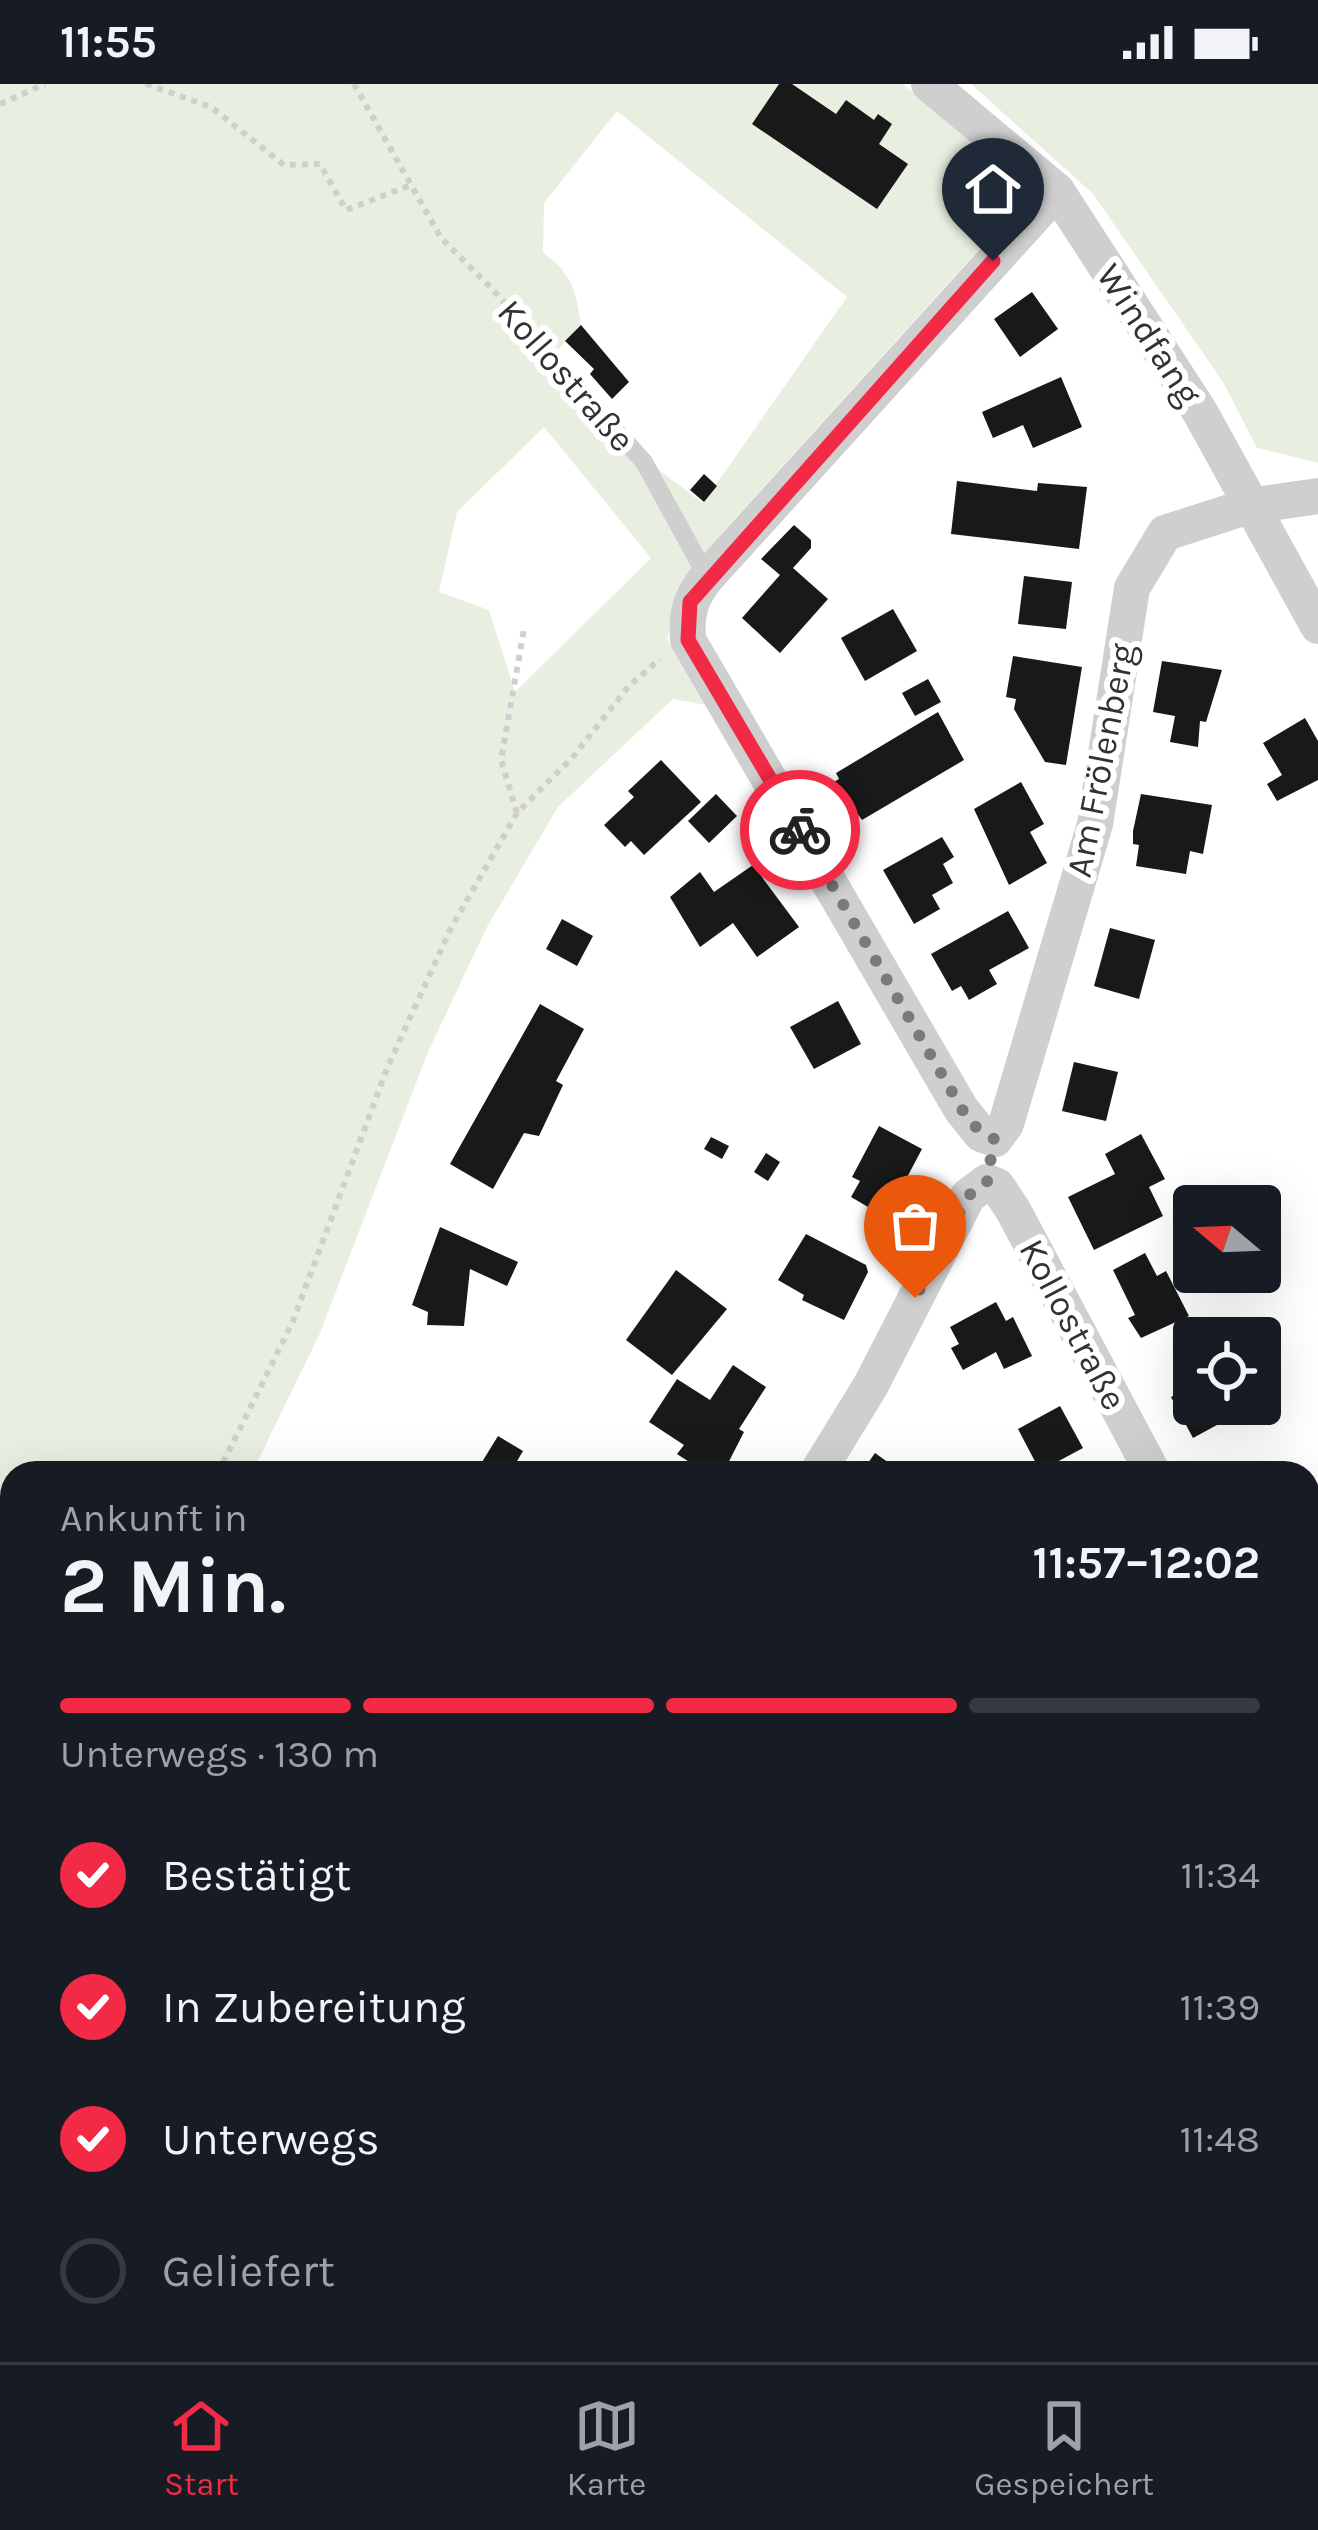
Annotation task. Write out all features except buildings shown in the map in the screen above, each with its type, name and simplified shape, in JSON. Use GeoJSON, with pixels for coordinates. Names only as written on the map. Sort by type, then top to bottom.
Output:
{"type":"FeatureCollection","features":[{"type":"Feature","properties":{"kind":"street","name":"Windfang"},"geometry":{"type":"LineString","coordinates":[[929,84],[1057,191],[1200,412],[1318,626]]}},
{"type":"Feature","properties":{"kind":"street"},"geometry":{"type":"LineString","coordinates":[[994,1139],[970,1123],[688,640],[690,602],[707,577],[1057,191]]}},
{"type":"Feature","properties":{"kind":"street","name":"Am Frölenberg"},"geometry":{"type":"LineString","coordinates":[[987,1182],[994,1139],[1006,1124],[1095,824],[1132,588],[1166,532],[1249,506],[1318,496]]}},
{"type":"Feature","properties":{"kind":"street"},"geometry":{"type":"LineString","coordinates":[[824,1461],[871,1385],[968,1196],[987,1182]]}},
{"type":"Feature","properties":{"kind":"street","name":"Kollostraße"},"geometry":{"type":"LineString","coordinates":[[987,1182],[998,1186],[1013,1210],[1147,1461]]}},
{"type":"Feature","properties":{"kind":"lane","name":"Kollostraße"},"geometry":{"type":"LineString","coordinates":[[589,400],[644,462],[707,577]]}},
{"type":"Feature","properties":{"kind":"path"},"geometry":{"type":"LineString","coordinates":[[0,104],[46,84]]}},
{"type":"Feature","properties":{"kind":"path"},"geometry":{"type":"LineString","coordinates":[[146,84],[211,106],[284,165],[320,164],[346,210],[411,185]]}},
{"type":"Feature","properties":{"kind":"path","name":"Kollostraße"},"geometry":{"type":"LineString","coordinates":[[354,84],[441,238],[496,292],[589,400]]}},
{"type":"Feature","properties":{"kind":"path"},"geometry":{"type":"LineString","coordinates":[[517,813],[501,760],[524,628]]}},
{"type":"Feature","properties":{"kind":"path"},"geometry":{"type":"LineString","coordinates":[[224,1461],[293,1321],[388,1066],[452,928],[517,813],[572,758],[629,686],[688,640]]}},
{"type":"Feature","properties":{"kind":"green space"},"geometry":{"type":"Polygon","coordinates":[[[0,84],[903,84],[1029,194],[722,533],[691,576],[667,638],[705,705],[673,699],[558,807],[487,927],[428,1052],[320,1333],[258,1461],[0,1461],[0,84]],[[617,111],[544,203],[543,253],[571,284],[581,325],[556,352],[659,470],[703,503],[847,297],[617,111]],[[544,427],[457,512],[439,592],[489,610],[515,692],[651,558],[544,427]]]}},
{"type":"Feature","properties":{"kind":"green space"},"geometry":{"type":"Polygon","coordinates":[[[971,84],[1318,84],[1318,463],[1257,448],[1223,382],[1093,194],[971,84]]]}},
{"type":"Feature","properties":{"kind":"way so far"},"geometry":{"type":"LineString","coordinates":[[800,830],[970,1123],[994,1139],[987,1182],[968,1196],[915,1298]]}},
{"type":"Feature","properties":{"kind":"route"},"geometry":{"type":"LineString","coordinates":[[800,830],[688,640],[690,602],[707,577],[993,261]]}}]}
